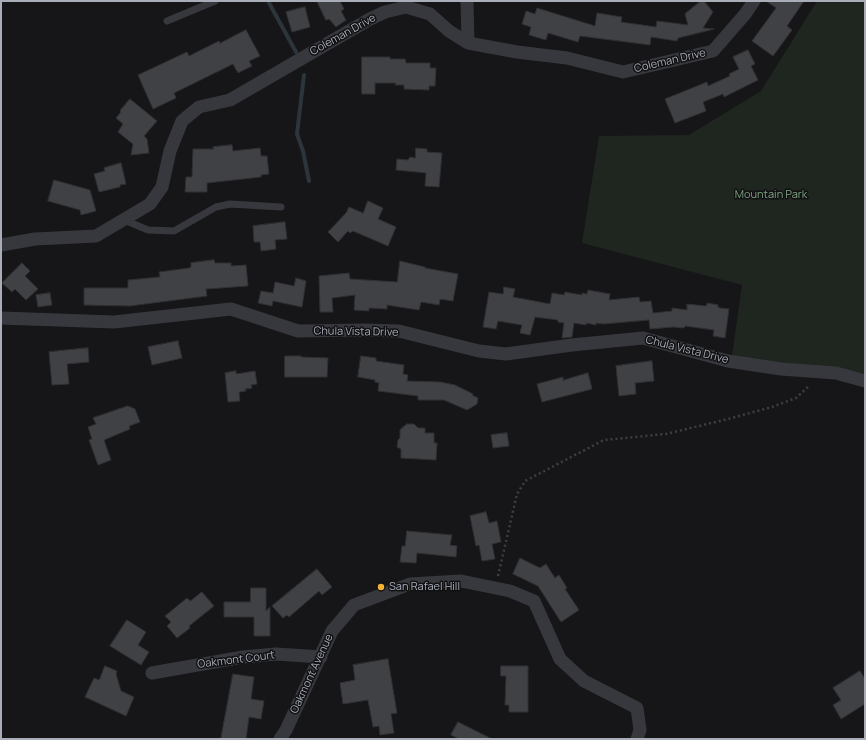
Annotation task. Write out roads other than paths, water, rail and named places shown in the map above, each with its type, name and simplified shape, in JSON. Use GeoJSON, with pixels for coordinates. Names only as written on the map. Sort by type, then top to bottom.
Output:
{"type":"FeatureCollection","features":[{"type":"Feature","properties":{"kind":"street"},"geometry":{"type":"LineString","coordinates":[[467,1],[468,43]]}},
{"type":"Feature","properties":{"kind":"street","name":"Coleman Drive"},"geometry":{"type":"LineString","coordinates":[[1,245],[35,238],[96,236],[124,220],[150,204],[162,187],[170,151],[182,121],[199,107],[230,100],[370,19],[385,12],[406,7],[430,14],[449,32],[468,43],[517,52],[567,58],[623,72],[713,51],[746,13],[754,1]]}},
{"type":"Feature","properties":{"kind":"street","name":"Chula Vista Drive"},"geometry":{"type":"LineString","coordinates":[[1,318],[114,322],[231,309],[298,331],[399,331],[479,351],[506,354],[572,345],[643,338],[728,361],[781,369],[836,373],[865,381]]}},
{"type":"Feature","properties":{"kind":"street","name":"Oakmont Avenue"},"geometry":{"type":"LineString","coordinates":[[280,739],[286,730],[332,631],[354,605],[410,584],[462,581],[510,591],[534,601],[560,659],[584,681],[637,708],[640,730],[637,739]]}},
{"type":"Feature","properties":{"kind":"street","name":"Oakmont Court"},"geometry":{"type":"LineString","coordinates":[[152,673],[243,657],[269,654],[320,657]]}},
{"type":"Feature","properties":{"kind":"lane"},"geometry":{"type":"LineString","coordinates":[[167,21],[215,1]]}},
{"type":"Feature","properties":{"kind":"lane"},"geometry":{"type":"LineString","coordinates":[[124,220],[148,230],[174,231],[216,207],[230,204],[280,207]]}},
{"type":"Feature","properties":{"kind":"waterway"},"geometry":{"type":"LineString","coordinates":[[268,1],[296,52]]}},
{"type":"Feature","properties":{"kind":"waterway"},"geometry":{"type":"LineString","coordinates":[[304,75],[297,134],[303,151],[309,181]]}},
{"type":"Feature","properties":{"kind":"place","name":"San Rafael Hill"},"geometry":{"type":"Point","coordinates":[381,587]}},
{"type":"Feature","properties":{"kind":"park label","name":"Mountain Park"},"geometry":{"type":"Point","coordinates":[771,195]}}]}
